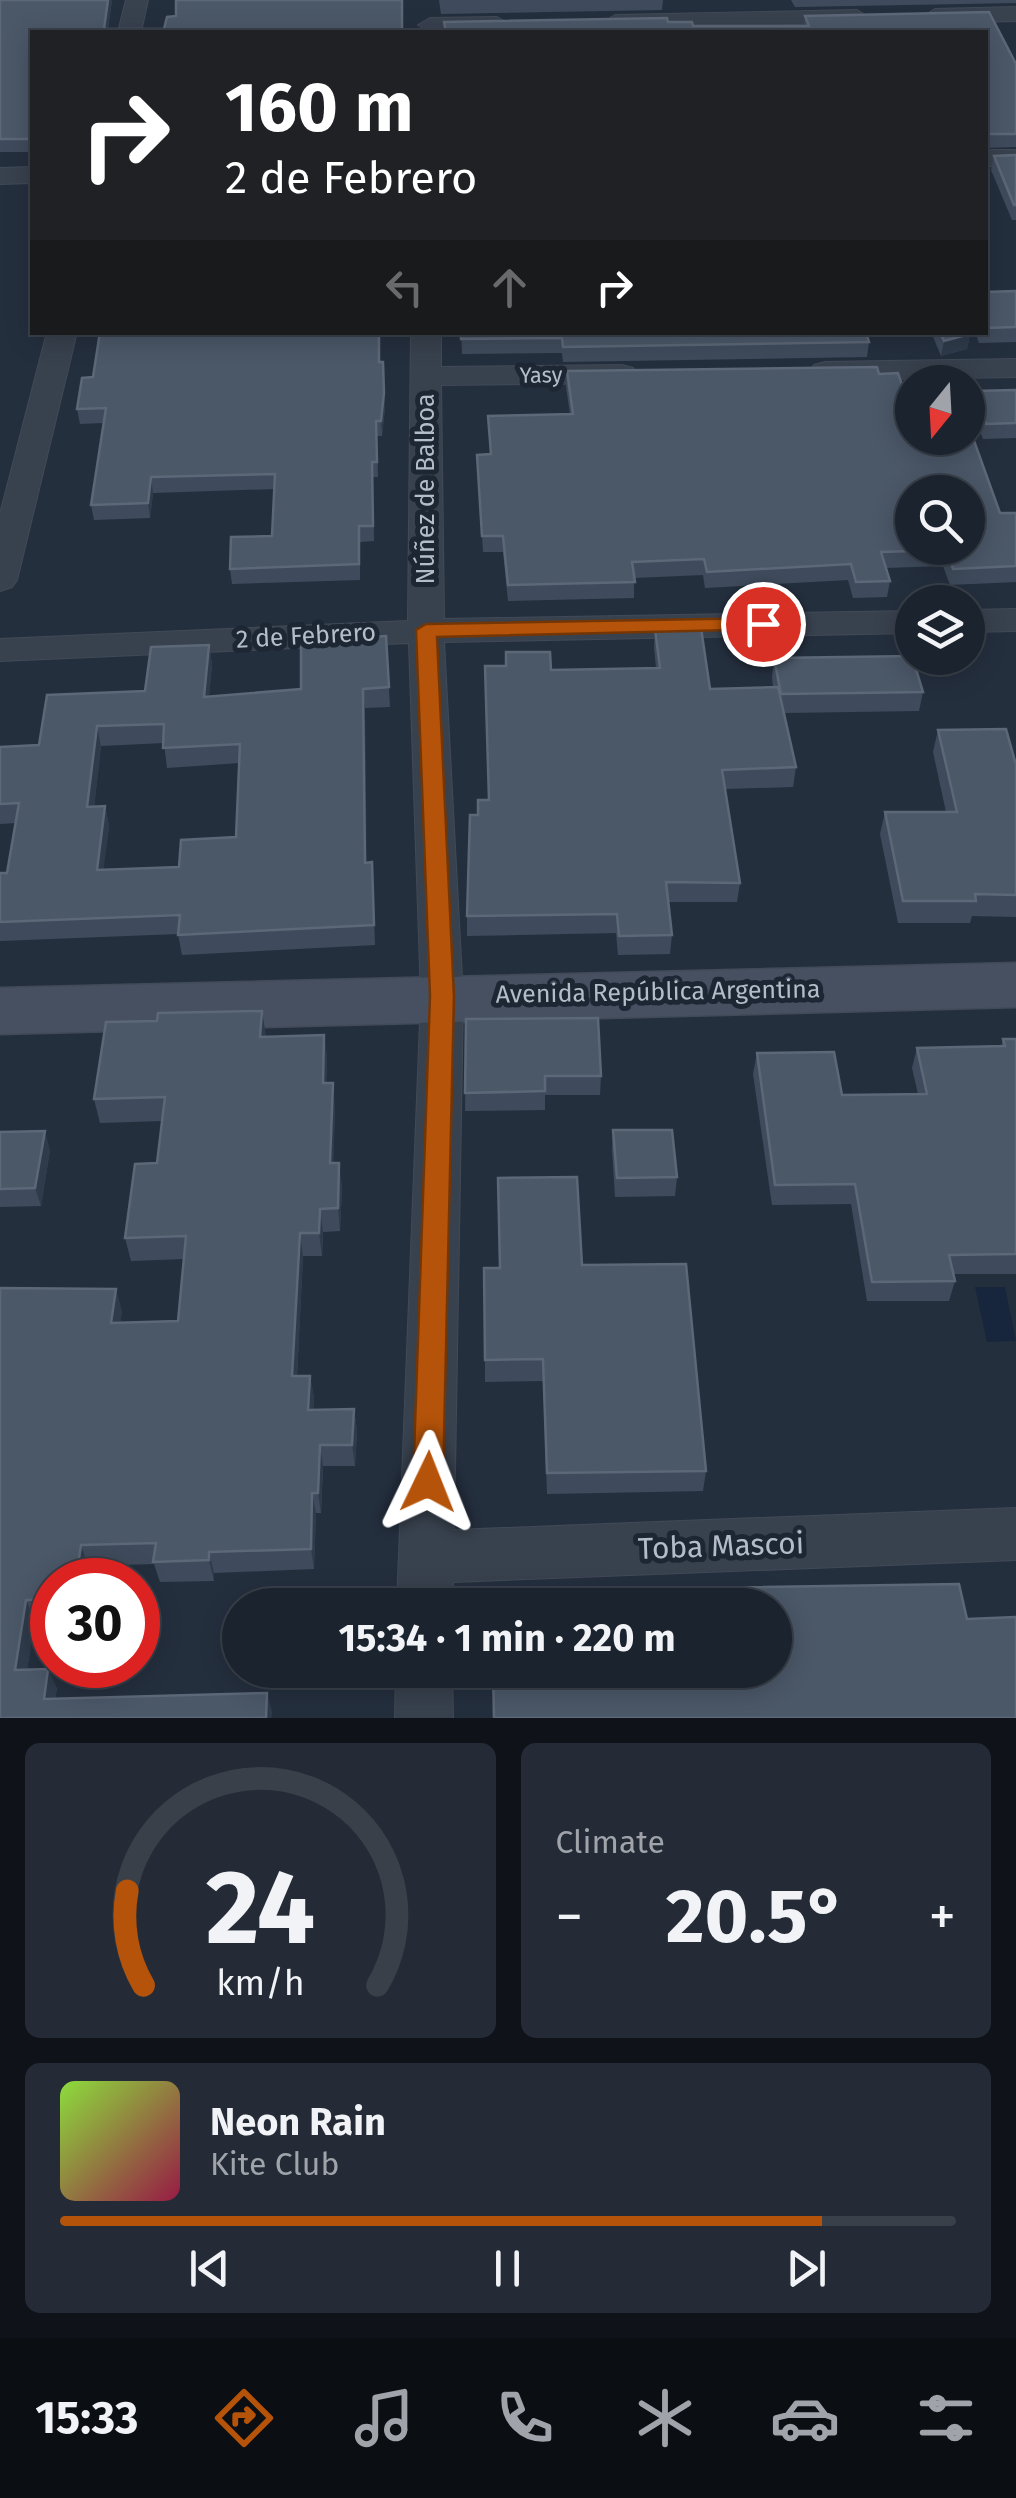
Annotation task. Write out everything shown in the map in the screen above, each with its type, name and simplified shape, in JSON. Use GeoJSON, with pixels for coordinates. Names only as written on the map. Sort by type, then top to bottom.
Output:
{"type":"FeatureCollection","features":[{"type":"Feature","properties":{"kind":"main road","name":"Avenida República Argentina"},"geometry":{"type":"LineString","coordinates":[[0,1011],[442,996],[1016,985]]}},
{"type":"Feature","properties":{"kind":"street"},"geometry":{"type":"LineString","coordinates":[[130,30],[137,0]]}},
{"type":"Feature","properties":{"kind":"street"},"geometry":{"type":"LineString","coordinates":[[430,0],[430,29],[528,23]]}},
{"type":"Feature","properties":{"kind":"street"},"geometry":{"type":"LineString","coordinates":[[918,16],[1016,14]]}},
{"type":"Feature","properties":{"kind":"street"},"geometry":{"type":"LineString","coordinates":[[586,22],[879,17]]}},
{"type":"Feature","properties":{"kind":"street"},"geometry":{"type":"LineString","coordinates":[[988,158],[1016,158]]}},
{"type":"Feature","properties":{"kind":"street"},"geometry":{"type":"LineString","coordinates":[[0,176],[30,176]]}},
{"type":"Feature","properties":{"kind":"street"},"geometry":{"type":"LineString","coordinates":[[0,580],[61,335]]}},
{"type":"Feature","properties":{"kind":"street","name":"Núñez de Balboa"},"geometry":{"type":"LineString","coordinates":[[425,1581],[442,996],[426,630],[426,335]]}},
{"type":"Feature","properties":{"kind":"street"},"geometry":{"type":"LineString","coordinates":[[800,371],[1016,368]]}},
{"type":"Feature","properties":{"kind":"street","name":"Yasy"},"geometry":{"type":"LineString","coordinates":[[426,376],[642,373]]}},
{"type":"Feature","properties":{"kind":"street"},"geometry":{"type":"LineString","coordinates":[[985,620],[1016,620]]}},
{"type":"Feature","properties":{"kind":"street","name":"2 de Febrero"},"geometry":{"type":"LineString","coordinates":[[0,650],[426,630],[895,622]]}},
{"type":"Feature","properties":{"kind":"street","name":"Toba Mascoi"},"geometry":{"type":"LineString","coordinates":[[425,1581],[1016,1534]]}},
{"type":"Feature","properties":{"kind":"street"},"geometry":{"type":"LineString","coordinates":[[424,1688],[424,1718]]}},
{"type":"Feature","properties":{"kind":"water"},"geometry":{"type":"Polygon","coordinates":[[[975,1287],[1005,1287],[1016,1341],[987,1342],[975,1287]]]}},
{"type":"Feature","properties":{"kind":"building"},"geometry":{"type":"Polygon","coordinates":[[[0,0],[108,0],[104,29],[164,29],[167,17],[176,16],[176,0],[402,0],[402,30],[30,30],[30,139],[0,139],[0,0]]]}},
{"type":"Feature","properties":{"kind":"building"},"geometry":{"type":"Polygon","coordinates":[[[989,12],[1016,64],[1016,134],[988,134],[988,30],[446,30],[444,22],[667,18],[668,22],[692,22],[693,26],[809,26],[805,16],[989,12]]]}},
{"type":"Feature","properties":{"kind":"building"},"geometry":{"type":"Polygon","coordinates":[[[1016,155],[1016,205],[1014,205],[994,156],[1016,155]]]}},
{"type":"Feature","properties":{"kind":"building"},"geometry":{"type":"Polygon","coordinates":[[[1016,291],[1016,327],[988,328],[988,292],[1016,291]]]}},
{"type":"Feature","properties":{"kind":"building"},"geometry":{"type":"Polygon","coordinates":[[[100,335],[379,335],[384,393],[381,421],[376,421],[377,462],[372,462],[373,526],[359,526],[359,564],[230,569],[231,537],[272,536],[275,474],[151,477],[148,503],[91,505],[106,408],[77,409],[82,378],[93,377],[100,335]]]}},
{"type":"Feature","properties":{"kind":"building"},"geometry":{"type":"Polygon","coordinates":[[[461,335],[867,335],[869,342],[563,347],[562,338],[461,339],[461,335]]]}},
{"type":"Feature","properties":{"kind":"building"},"geometry":{"type":"Polygon","coordinates":[[[941,335],[966,335],[944,341],[941,335]]]}},
{"type":"Feature","properties":{"kind":"building"},"geometry":{"type":"Polygon","coordinates":[[[877,367],[879,374],[895,373],[895,455],[979,455],[1000,513],[1016,513],[1016,566],[953,569],[952,565],[985,565],[985,475],[895,475],[895,552],[881,552],[890,581],[856,582],[851,564],[707,572],[704,559],[632,562],[635,582],[508,585],[503,536],[482,536],[477,455],[491,454],[488,416],[573,414],[567,371],[877,367]]]}},
{"type":"Feature","properties":{"kind":"building"},"geometry":{"type":"Polygon","coordinates":[[[1016,390],[1016,423],[986,424],[985,391],[1016,390]]]}},
{"type":"Feature","properties":{"kind":"building"},"geometry":{"type":"Polygon","coordinates":[[[701,628],[710,689],[778,687],[796,767],[722,770],[740,883],[666,882],[672,935],[619,936],[617,914],[467,916],[470,815],[478,815],[478,800],[489,800],[485,666],[506,666],[506,652],[550,652],[551,670],[660,668],[655,629],[701,628]]]}},
{"type":"Feature","properties":{"kind":"building"},"geometry":{"type":"Polygon","coordinates":[[[386,636],[389,687],[363,689],[365,863],[372,862],[374,925],[178,935],[180,915],[0,922],[0,873],[7,873],[19,803],[0,804],[0,747],[39,745],[47,695],[145,691],[151,647],[209,645],[204,697],[301,689],[301,640],[386,636]],[[164,724],[97,726],[87,807],[105,806],[97,870],[179,867],[181,840],[236,837],[240,744],[163,748],[164,724]]]}},
{"type":"Feature","properties":{"kind":"building"},"geometry":{"type":"Polygon","coordinates":[[[895,656],[895,675],[918,675],[923,692],[781,694],[774,658],[895,656]]]}},
{"type":"Feature","properties":{"kind":"building"},"geometry":{"type":"Polygon","coordinates":[[[1006,729],[1016,765],[1016,895],[975,894],[976,901],[903,901],[885,812],[957,812],[938,730],[1006,729]]]}},
{"type":"Feature","properties":{"kind":"building"},"geometry":{"type":"Polygon","coordinates":[[[262,1011],[260,1037],[324,1035],[323,1083],[333,1083],[330,1163],[339,1163],[338,1208],[320,1209],[319,1233],[300,1233],[292,1376],[310,1376],[308,1410],[354,1409],[352,1445],[320,1445],[318,1493],[312,1493],[311,1549],[209,1552],[209,1560],[160,1562],[160,1558],[154,1558],[156,1543],[81,1545],[79,1558],[30,1558],[30,1600],[26,1600],[15,1670],[30,1670],[30,1688],[45,1688],[44,1699],[267,1693],[266,1718],[0,1718],[0,1288],[116,1289],[111,1323],[178,1321],[186,1236],[125,1238],[135,1164],[157,1163],[165,1097],[94,1099],[106,1022],[157,1021],[158,1013],[262,1011]]]}},
{"type":"Feature","properties":{"kind":"building"},"geometry":{"type":"Polygon","coordinates":[[[598,1018],[601,1076],[545,1076],[545,1091],[465,1093],[466,1019],[598,1018]]]}},
{"type":"Feature","properties":{"kind":"building"},"geometry":{"type":"Polygon","coordinates":[[[1003,1039],[1016,1039],[1016,1254],[949,1255],[955,1281],[872,1282],[855,1184],[775,1185],[757,1053],[834,1052],[842,1095],[927,1094],[917,1048],[1005,1046],[1003,1039]]]}},
{"type":"Feature","properties":{"kind":"building"},"geometry":{"type":"Polygon","coordinates":[[[613,1130],[672,1130],[677,1177],[617,1178],[613,1130]]]}},
{"type":"Feature","properties":{"kind":"building"},"geometry":{"type":"Polygon","coordinates":[[[45,1131],[35,1188],[0,1189],[0,1132],[45,1131]]]}},
{"type":"Feature","properties":{"kind":"building"},"geometry":{"type":"Polygon","coordinates":[[[577,1177],[582,1265],[686,1264],[706,1471],[547,1473],[543,1359],[485,1360],[484,1268],[500,1268],[498,1178],[577,1177]]]}},
{"type":"Feature","properties":{"kind":"building"},"geometry":{"type":"Polygon","coordinates":[[[959,1584],[967,1619],[1016,1617],[1016,1718],[494,1718],[493,1688],[792,1688],[792,1588],[692,1588],[959,1584]]]}},
{"type":"Feature","properties":{"kind":"route"},"geometry":{"type":"LineString","coordinates":[[428,1482],[442,996],[426,630],[763,624]]}}]}
